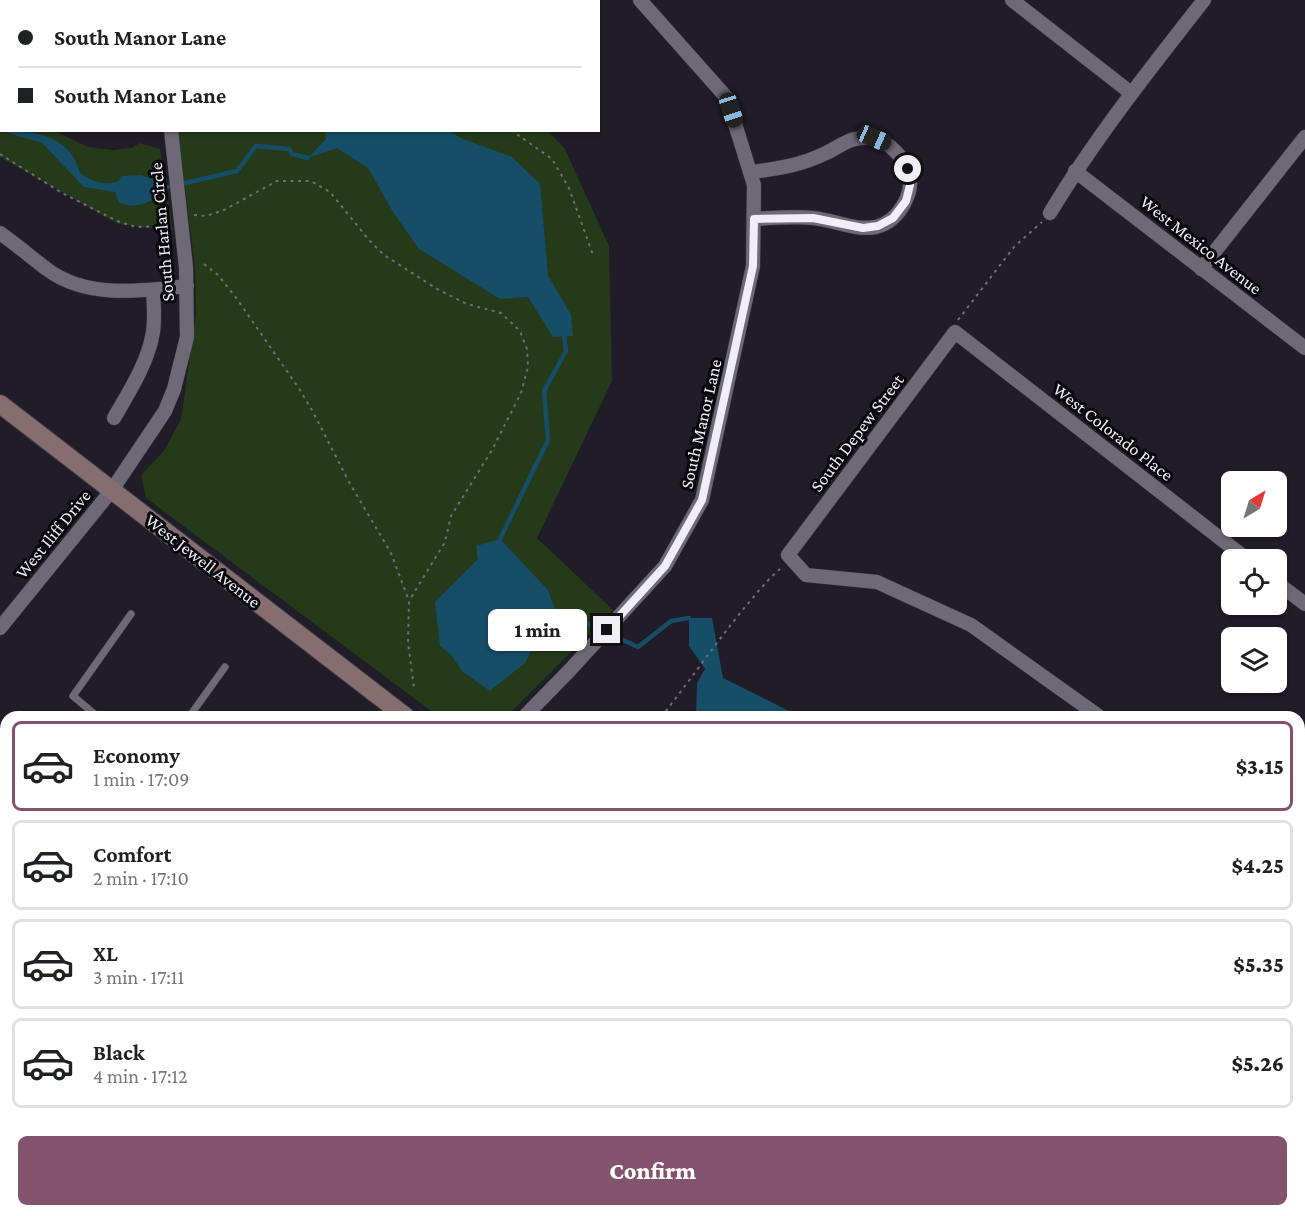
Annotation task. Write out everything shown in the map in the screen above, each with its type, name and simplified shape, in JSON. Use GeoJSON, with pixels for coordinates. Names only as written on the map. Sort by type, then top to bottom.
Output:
{"type":"FeatureCollection","features":[{"type":"Feature","properties":{"kind":"main road","name":"West Jewell Avenue"},"geometry":{"type":"LineString","coordinates":[[0,404],[398,711]]}},
{"type":"Feature","properties":{"kind":"street","name":"South Manor Lane"},"geometry":{"type":"LineString","coordinates":[[530,711],[665,566],[702,500],[753,266],[754,185],[727,98],[640,0]]}},
{"type":"Feature","properties":{"kind":"street"},"geometry":{"type":"LineString","coordinates":[[1012,0],[1131,93]]}},
{"type":"Feature","properties":{"kind":"street"},"geometry":{"type":"LineString","coordinates":[[1050,213],[1075,171],[1131,93],[1204,0]]}},
{"type":"Feature","properties":{"kind":"street","name":"South Harlan Circle"},"geometry":{"type":"LineString","coordinates":[[112,490],[165,411],[174,389],[187,337],[187,286],[171,132]]}},
{"type":"Feature","properties":{"kind":"street"},"geometry":{"type":"LineString","coordinates":[[1201,269],[1305,137]]}},
{"type":"Feature","properties":{"kind":"street"},"geometry":{"type":"LineString","coordinates":[[751,172],[785,168],[827,153],[841,143],[858,138],[874,138],[888,144],[898,154],[908,169],[910,185],[906,201],[893,218],[878,226],[863,228],[813,218],[754,219]]}},
{"type":"Feature","properties":{"kind":"street","name":"West Mexico Avenue"},"geometry":{"type":"LineString","coordinates":[[1075,171],[1305,348]]}},
{"type":"Feature","properties":{"kind":"street"},"geometry":{"type":"LineString","coordinates":[[0,233],[49,270],[94,290],[153,290],[187,286]]}},
{"type":"Feature","properties":{"kind":"street"},"geometry":{"type":"LineString","coordinates":[[114,418],[136,379],[153,335],[153,290]]}},
{"type":"Feature","properties":{"kind":"street","name":"South Depew Street"},"geometry":{"type":"LineString","coordinates":[[790,557],[955,332]]}},
{"type":"Feature","properties":{"kind":"street","name":"West Colorado Place"},"geometry":{"type":"LineString","coordinates":[[955,332],[1234,549]]}},
{"type":"Feature","properties":{"kind":"street","name":"West Iliff Drive"},"geometry":{"type":"LineString","coordinates":[[0,628],[112,490]]}},
{"type":"Feature","properties":{"kind":"street"},"geometry":{"type":"LineString","coordinates":[[790,557],[806,575],[877,582],[971,625],[1092,711]]}},
{"type":"Feature","properties":{"kind":"street"},"geometry":{"type":"LineString","coordinates":[[1287,590],[1305,604]]}},
{"type":"Feature","properties":{"kind":"lane"},"geometry":{"type":"LineString","coordinates":[[91,711],[73,696],[131,614]]}},
{"type":"Feature","properties":{"kind":"lane"},"geometry":{"type":"LineString","coordinates":[[193,711],[225,667]]}},
{"type":"Feature","properties":{"kind":"path"},"geometry":{"type":"LineString","coordinates":[[513,132],[552,159],[569,188],[593,255]]}},
{"type":"Feature","properties":{"kind":"path"},"geometry":{"type":"LineString","coordinates":[[0,154],[62,193],[117,221],[136,226],[206,216],[224,210],[277,181],[311,181],[330,192],[369,240],[394,262],[437,289],[467,304],[501,313],[520,331],[527,349],[528,367],[521,393],[492,450],[451,516],[445,542],[409,601]]}},
{"type":"Feature","properties":{"kind":"path"},"geometry":{"type":"LineString","coordinates":[[955,332],[956,323],[990,277],[1014,247],[1040,225],[1050,213]]}},
{"type":"Feature","properties":{"kind":"path"},"geometry":{"type":"LineString","coordinates":[[204,264],[218,275],[237,299],[314,412],[349,482],[391,553],[409,601],[408,643],[414,688]]}},
{"type":"Feature","properties":{"kind":"path"},"geometry":{"type":"LineString","coordinates":[[665,711],[684,689],[726,630],[770,577],[790,557]]}},
{"type":"Feature","properties":{"kind":"green space"},"geometry":{"type":"Polygon","coordinates":[[[0,132],[57,132],[88,147],[113,150],[131,148],[140,143],[160,149],[173,231],[118,224],[0,157],[0,132]]]}},
{"type":"Feature","properties":{"kind":"green space"},"geometry":{"type":"Polygon","coordinates":[[[178,132],[549,132],[565,149],[609,246],[612,381],[537,538],[613,610],[512,711],[431,711],[146,498],[141,475],[164,451],[181,419],[196,315],[195,268],[178,132]]]}},
{"type":"Feature","properties":{"kind":"water"},"geometry":{"type":"Polygon","coordinates":[[[5,132],[39,134],[60,143],[69,151],[80,173],[94,181],[108,183],[119,181],[121,176],[141,175],[158,181],[162,195],[147,203],[137,205],[119,203],[115,192],[84,187],[42,143],[5,132]]]}},
{"type":"Feature","properties":{"kind":"water"},"geometry":{"type":"Polygon","coordinates":[[[325,132],[452,132],[461,138],[512,157],[540,184],[548,275],[571,315],[573,336],[553,337],[528,297],[500,299],[419,249],[393,212],[368,168],[337,148],[308,158],[326,139],[325,132]]]}},
{"type":"Feature","properties":{"kind":"water"},"geometry":{"type":"Polygon","coordinates":[[[500,539],[548,590],[556,612],[582,621],[543,627],[525,663],[490,691],[463,672],[451,655],[440,646],[435,602],[478,559],[476,546],[500,539]]]}},
{"type":"Feature","properties":{"kind":"water"},"geometry":{"type":"Polygon","coordinates":[[[689,618],[712,618],[723,678],[789,711],[696,711],[697,683],[705,669],[689,646],[689,618]]]}},
{"type":"Feature","properties":{"kind":"waterway"},"geometry":{"type":"LineString","coordinates":[[155,190],[237,171],[256,146],[289,149],[292,154],[308,158]]}},
{"type":"Feature","properties":{"kind":"waterway"},"geometry":{"type":"LineString","coordinates":[[500,539],[548,440],[544,391],[566,351],[564,335]]}},
{"type":"Feature","properties":{"kind":"waterway"},"geometry":{"type":"LineString","coordinates":[[582,621],[638,647],[671,621],[689,618]]}},
{"type":"Feature","properties":{"kind":"route"},"geometry":{"type":"LineString","coordinates":[[607,630],[665,566],[702,500],[753,266],[754,219],[813,218],[863,228],[878,226],[893,218],[906,201],[910,185],[908,169]]}}]}
